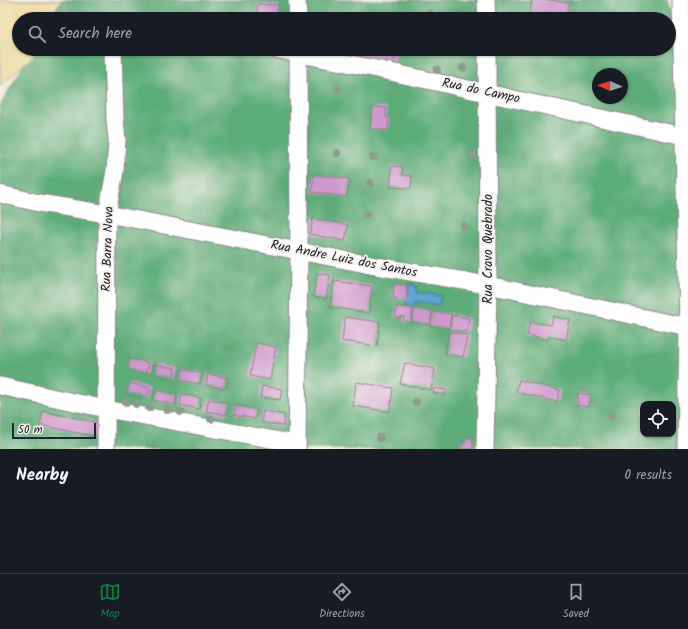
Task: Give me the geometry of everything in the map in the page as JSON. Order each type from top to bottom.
[{"type":"street","points":[[297,0],[298,12]]},
{"type":"street","points":[[486,0],[486,12]]},
{"type":"street","points":[[681,0],[686,136],[688,327],[686,449]]},
{"type":"street","name":"Rua Barra Nova","points":[[106,449],[107,214],[117,154],[113,56]]},
{"type":"street","points":[[0,386],[106,409],[297,447],[298,56]]},
{"type":"street","name":"Rua do Campo","points":[[316,56],[686,136]]},
{"type":"street","name":"Rua Cravo Quebrado","points":[[485,449],[488,286],[487,56]]},
{"type":"street","name":"Rua Andre Luiz dos Santos","points":[[0,194],[39,203],[107,214],[488,286],[688,327]]},
{"type":"green space","points":[[62,0],[667,0],[670,12],[55,12]]},
{"type":"green space","points":[[676,32],[688,75],[688,449],[0,449],[0,106],[29,56],[676,56]]},
{"type":"sand","points":[[0,0],[62,0],[53,12],[12,12],[12,56],[33,56],[0,86]]},
{"type":"water","points":[[409,284],[417,286],[416,292],[441,296],[439,305],[416,301],[415,306],[406,304]]},
{"type":"building","points":[[532,0],[551,0],[568,3],[567,12],[530,12]]},
{"type":"building","points":[[257,4],[279,5],[278,12],[257,12]]},
{"type":"building","points":[[354,56],[396,56],[394,63]]},
{"type":"building","points":[[372,107],[386,108],[386,117],[389,118],[388,130],[370,129]]},
{"type":"building","points":[[392,166],[403,167],[402,175],[412,176],[411,188],[390,187]]},
{"type":"building","points":[[314,174],[350,179],[347,197],[312,192]]},
{"type":"building","points":[[313,218],[348,225],[345,241],[310,234]]},
{"type":"building","points":[[317,273],[330,275],[326,299],[313,297]]},
{"type":"building","points":[[334,281],[372,286],[369,313],[330,307]]},
{"type":"building","points":[[394,284],[408,285],[407,299],[393,298]]},
{"type":"building","points":[[397,306],[413,308],[411,323],[404,321],[404,317],[401,316],[401,318],[395,318]]},
{"type":"building","points":[[414,308],[432,311],[430,325],[412,322]]},
{"type":"building","points":[[433,312],[451,314],[449,329],[430,326]]},
{"type":"building","points":[[452,315],[469,318],[467,332],[449,330]]},
{"type":"building","points":[[553,316],[570,320],[566,340],[549,336],[548,340],[527,335],[530,322],[551,325]]},
{"type":"building","points":[[345,317],[380,322],[377,346],[342,341]]},
{"type":"building","points":[[449,332],[467,335],[463,357],[445,354]]},
{"type":"building","points":[[256,343],[276,347],[270,380],[250,376]]},
{"type":"building","points":[[130,358],[149,363],[146,374],[127,369]]},
{"type":"building","points":[[405,363],[435,369],[431,390],[400,384]]},
{"type":"building","points":[[154,364],[175,368],[173,379],[152,374]]},
{"type":"building","points":[[182,369],[202,373],[200,384],[180,380]]},
{"type":"building","points":[[208,374],[228,378],[226,389],[206,385]]},
{"type":"building","points":[[519,380],[560,390],[557,402],[516,392]]},
{"type":"building","points":[[356,382],[393,388],[390,412],[353,406]]},
{"type":"building","points":[[129,383],[150,388],[147,399],[126,394]]},
{"type":"building","points":[[262,386],[282,389],[280,400],[260,397]]},
{"type":"building","points":[[434,388],[446,390],[445,395],[433,393]]},
{"type":"building","points":[[156,390],[177,395],[175,405],[153,400]]},
{"type":"building","points":[[578,393],[591,395],[589,407],[577,405]]},
{"type":"building","points":[[182,394],[201,398],[199,409],[180,405]]},
{"type":"building","points":[[209,399],[229,403],[226,415],[206,411]]},
{"type":"building","points":[[236,405],[257,410],[255,419],[234,415]]},
{"type":"building","points":[[43,411],[104,424],[101,438],[40,425]]},
{"type":"building","points":[[263,411],[285,415],[283,426],[261,422]]},
{"type":"building","points":[[467,436],[473,436],[473,449],[462,449],[462,441],[467,441]]}]
